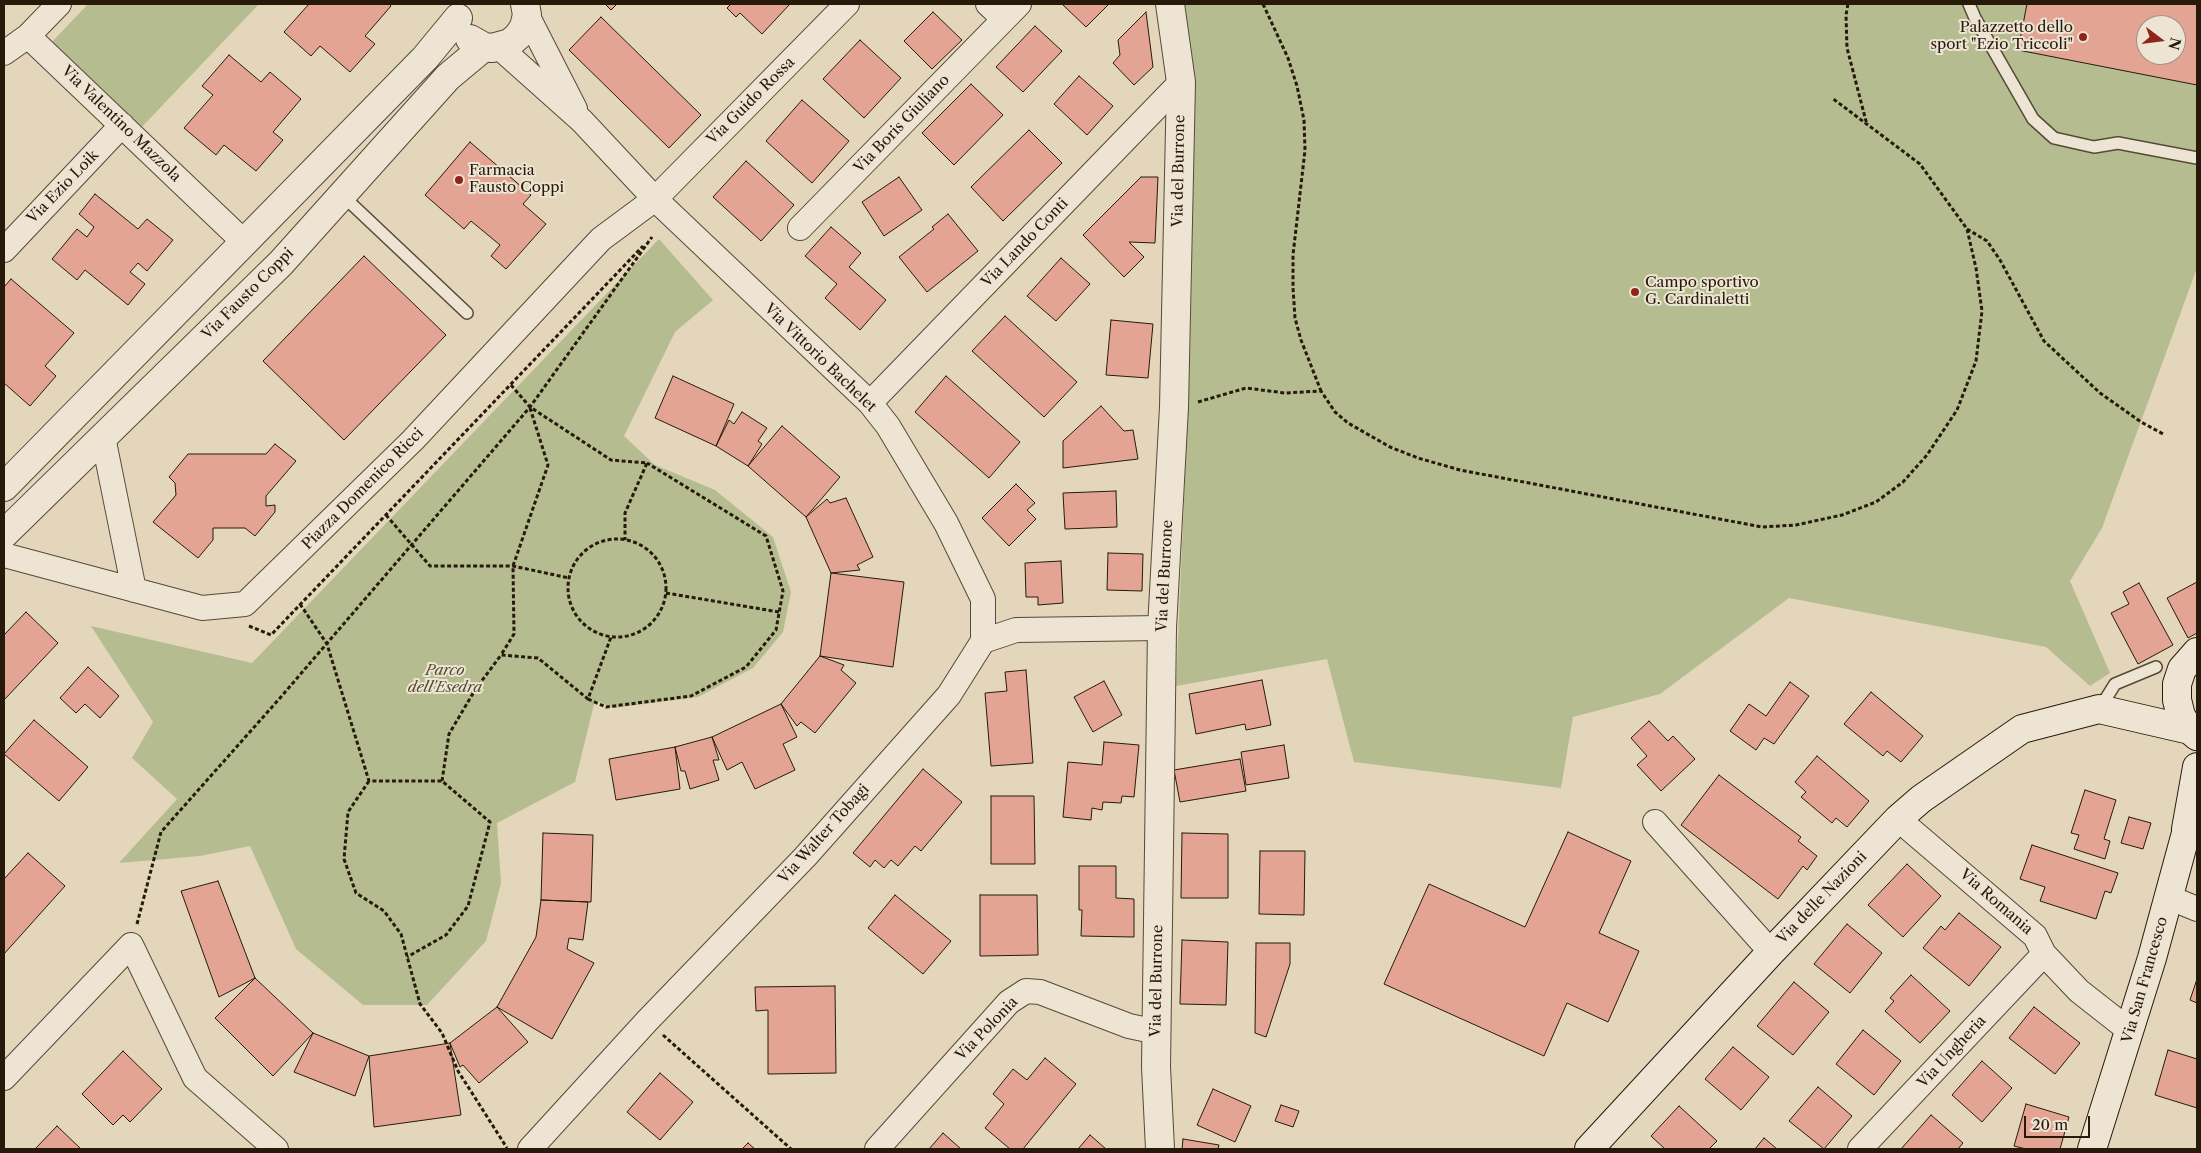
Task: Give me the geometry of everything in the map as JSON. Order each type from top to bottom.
[{"type":"street","points":[[4,53],[28,36],[59,4]]},
{"type":"street","name":"Via Guido Rossa","points":[[655,199],[848,4]]},
{"type":"street","name":"Via del Burrone","points":[[1160,1149],[1156,1068],[1162,628],[1174,407],[1181,82],[1170,4]]},
{"type":"street","points":[[458,7],[466,37],[492,47]]},
{"type":"street","points":[[4,487],[425,58],[458,7]]},
{"type":"street","name":"Via Vittorio Bachelet","points":[[527,7],[582,121]]},
{"type":"street","name":"Via Fausto Coppi","points":[[4,534],[281,263],[448,77],[492,47],[510,43],[518,36],[524,26],[527,7]]},
{"type":"street","name":"Via Boris Giuliano","points":[[800,228],[1004,9]]},
{"type":"street","name":"Via Valentino Mazzola","points":[[28,36],[245,243]]},
{"type":"street","name":"Via Vittorio Bachelet","points":[[492,47],[582,121],[655,199],[870,404],[888,426],[946,523],[983,599],[983,641]]},
{"type":"street","name":"Via Lando Conti","points":[[870,404],[1181,82]]},
{"type":"street","name":"Via Ezio Loik","points":[[4,250],[122,125]]},
{"type":"street","name":"Piazza Domenico Ricci","points":[[4,555],[202,608],[245,604],[413,440],[601,240],[655,199]]},
{"type":"street","points":[[103,437],[134,590]]},
{"type":"street","points":[[983,641],[1016,630],[1162,628]]},
{"type":"street","name":"Via Walter Tobagi","points":[[530,1149],[647,1021],[805,856],[949,695],[983,641]]},
{"type":"street","points":[[2194,733],[2181,716],[2177,700],[2177,684],[2182,669],[2197,652]]},
{"type":"street","points":[[2099,709],[2194,733]]},
{"type":"street","name":"Via delle Nazioni","points":[[1589,1149],[1771,952],[1898,819],[1922,798],[2022,729],[2099,709]]},
{"type":"street","name":"Via San Francesco","points":[[2092,1149],[2130,1031],[2191,822],[2197,767]]},
{"type":"street","name":"Via Romania","points":[[1898,819],[2035,936],[2044,954],[2079,992],[2130,1031]]},
{"type":"street","points":[[1655,822],[1771,952]]},
{"type":"street","points":[[2168,897],[2197,909]]},
{"type":"street","points":[[4,1078],[131,945],[195,1078],[276,1149]]},
{"type":"street","name":"Via Ungheria","points":[[1860,1149],[2044,954]]},
{"type":"street","name":"Via Polonia","points":[[877,1149],[1009,1002],[1026,991],[1040,992],[1129,1026],[1157,1032]]},
{"type":"lane","points":[[1969,4],[1975,18],[2033,119],[2054,138],[2094,147],[2118,143],[2197,158]]},
{"type":"lane","points":[[342,195],[467,313]]},
{"type":"lane","points":[[2099,709],[2115,684],[2156,667]]},
{"type":"path","points":[[1263,4],[1288,58],[1297,86],[1304,120],[1305,150],[1293,255],[1296,318],[1301,340],[1321,391],[1336,412],[1369,437],[1418,458],[1460,470],[1762,527],[1796,525],[1842,515],[1876,502],[1903,482],[1927,455],[1957,410],[1976,361],[1982,311],[1976,268],[1967,229],[1920,164],[1832,98]]},
{"type":"path","points":[[1848,4],[1846,15],[1847,48],[1867,126]]},
{"type":"path","points":[[245,624],[271,634],[673,216]]},
{"type":"path","points":[[1967,229],[1987,241],[2000,260],[2044,341],[2100,393],[2141,422],[2166,435]]},
{"type":"path","points":[[131,945],[161,832],[327,644],[530,407],[652,237]]},
{"type":"path","points":[[501,655],[538,658],[588,698],[606,707],[691,696],[746,666],[776,630],[783,591],[766,536],[647,463],[612,460],[530,407],[510,385]]},
{"type":"path","points":[[1174,407],[1246,388],[1286,393],[1321,391]]},
{"type":"path","points":[[442,781],[449,734],[475,690],[514,634],[513,566],[548,464],[530,407]]},
{"type":"path","points":[[625,540],[625,513],[647,463]]},
{"type":"path","points":[[386,515],[430,566],[513,566],[569,578]]},
{"type":"path","points":[[610,539],[625,540],[639,544],[651,552],[662,571],[666,592],[657,614],[641,630],[627,636],[611,637],[596,632],[582,623],[573,610],[568,594],[569,578],[579,558],[596,544],[610,539]]},
{"type":"path","points":[[666,592],[779,612]]},
{"type":"path","points":[[300,604],[327,644],[368,781],[348,812],[344,859],[356,893],[384,912],[401,934],[420,1004],[442,1033],[458,1072],[508,1149]]},
{"type":"path","points":[[588,698],[611,637]]},
{"type":"path","points":[[368,781],[442,781],[490,822],[468,906],[446,935],[407,957]]},
{"type":"path","points":[[647,1021],[791,1149]]},
{"type":"green space","points":[[88,4],[259,4],[139,130],[50,44]]},
{"type":"green space","points":[[1182,4],[2197,4],[2197,268],[2102,528],[2070,581],[2110,673],[2090,686],[2046,647],[1789,598],[1660,694],[1573,717],[1561,788],[1354,762],[1327,659],[1176,686],[1190,359],[1195,104]]},
{"type":"green space","name":"Parco dell'Esedra","points":[[659,239],[713,300],[675,332],[624,436],[655,465],[715,490],[773,537],[791,592],[783,632],[753,668],[698,697],[613,708],[595,700],[575,782],[497,823],[501,883],[486,941],[427,1005],[363,1005],[296,949],[250,846],[200,856],[119,863],[177,799],[132,758],[153,722],[91,626],[252,663]]},
{"type":"building","points":[[309,4],[389,4],[391,6],[365,36],[375,44],[350,72],[320,46],[311,56],[284,32]]},
{"type":"building","points":[[605,4],[617,4],[611,10]]},
{"type":"building","points":[[731,4],[790,4],[762,34],[740,13],[736,17],[727,8]]},
{"type":"building","points":[[1062,4],[1109,4],[1086,27]]},
{"type":"building","name":"Palazzetto dello sport \"Ezio Triccoli\"","points":[[2027,4],[2197,4],[2197,85],[2018,50]]},
{"type":"building","points":[[933,12],[962,40],[932,69],[904,41]]},
{"type":"building","points":[[1146,12],[1153,67],[1134,85],[1113,63],[1120,55],[1118,40]]},
{"type":"building","points":[[601,17],[701,115],[669,148],[569,50]]},
{"type":"building","points":[[1035,26],[1062,51],[1023,92],[996,67]]},
{"type":"building","points":[[860,40],[901,78],[864,118],[823,79]]},
{"type":"building","points":[[229,55],[261,82],[270,72],[301,99],[273,132],[283,140],[256,171],[224,145],[216,155],[184,128],[213,95],[202,86]]},
{"type":"building","points":[[1079,76],[1113,106],[1087,135],[1054,104]]},
{"type":"building","points":[[971,84],[1003,115],[954,165],[922,133]]},
{"type":"building","points":[[802,100],[849,141],[812,183],[766,141]]},
{"type":"building","points":[[1029,130],[1062,163],[1003,221],[971,187]]},
{"type":"building","points":[[470,142],[531,195],[523,204],[546,224],[506,269],[491,256],[500,245],[471,221],[464,229],[425,195]]},
{"type":"building","points":[[746,161],[794,205],[761,241],[713,197]]},
{"type":"building","points":[[899,177],[922,210],[884,236],[862,202]]},
{"type":"building","points":[[1141,177],[1158,177],[1155,243],[1129,242],[1144,257],[1124,277],[1083,235]]},
{"type":"building","points":[[95,194],[138,229],[147,219],[173,240],[147,271],[138,263],[130,272],[145,284],[128,305],[85,270],[77,280],[52,259],[77,229],[87,237],[94,227],[79,214]]},
{"type":"building","points":[[948,214],[978,251],[927,292],[899,257],[934,229],[932,227]]},
{"type":"building","points":[[831,227],[861,253],[849,267],[886,300],[860,330],[825,298],[837,284],[805,256]]},
{"type":"building","points":[[364,256],[446,335],[344,440],[263,361]]},
{"type":"building","points":[[1061,258],[1090,284],[1056,321],[1027,296]]},
{"type":"building","points":[[11,279],[74,333],[45,366],[56,376],[30,406],[4,383],[4,287]]},
{"type":"building","points":[[1005,316],[1077,382],[1044,417],[972,351]]},
{"type":"building","points":[[1111,320],[1153,324],[1148,378],[1106,375]]},
{"type":"building","points":[[673,376],[734,404],[716,446],[655,418]]},
{"type":"building","points":[[946,376],[1020,442],[989,478],[915,412]]},
{"type":"building","points":[[1101,406],[1124,431],[1133,430],[1138,459],[1063,468],[1063,441]]},
{"type":"building","points":[[742,412],[767,428],[758,441],[762,444],[748,466],[716,446],[729,420],[734,424]]},
{"type":"building","points":[[782,426],[840,477],[806,517],[748,466]]},
{"type":"building","points":[[275,444],[296,461],[266,496],[266,506],[275,505],[275,512],[255,536],[245,528],[213,528],[213,540],[198,558],[153,522],[176,495],[175,483],[169,477],[188,454],[266,454]]},
{"type":"building","points":[[1016,484],[1035,503],[1027,510],[1036,519],[1009,546],[982,518]]},
{"type":"building","points":[[1116,491],[1117,527],[1065,529],[1063,493]]},
{"type":"building","points":[[846,498],[873,557],[857,565],[860,570],[831,573],[806,517],[827,499],[830,503]]},
{"type":"building","points":[[1108,553],[1143,554],[1142,591],[1107,590]]},
{"type":"building","points":[[1061,561],[1063,603],[1038,605],[1038,597],[1026,597],[1025,563]]},
{"type":"building","points":[[831,573],[904,582],[893,667],[820,656]]},
{"type":"building","points":[[2197,582],[2197,633],[2188,638],[2167,598]]},
{"type":"building","points":[[2139,583],[2173,645],[2138,664],[2111,613],[2129,604],[2123,592]]},
{"type":"building","points":[[26,612],[58,643],[4,700],[4,635]]},
{"type":"building","points":[[820,656],[844,665],[841,670],[856,683],[815,733],[801,722],[797,726],[781,704]]},
{"type":"building","points":[[88,667],[119,696],[100,718],[85,704],[76,713],[60,698]]},
{"type":"building","points":[[1026,670],[1033,763],[991,766],[985,693],[1007,691],[1005,672]]},
{"type":"building","points":[[1262,680],[1271,725],[1246,730],[1245,724],[1196,734],[1189,694]]},
{"type":"building","points":[[1104,681],[1122,715],[1093,732],[1074,697]]},
{"type":"building","points":[[1790,682],[1809,696],[1774,744],[1764,738],[1756,750],[1730,731],[1749,704],[1766,716]]},
{"type":"building","points":[[1871,692],[1923,736],[1901,762],[1887,751],[1883,756],[1844,724]]},
{"type":"building","points":[[781,704],[797,737],[783,744],[795,770],[755,789],[742,762],[727,770],[712,737]]},
{"type":"building","points":[[34,720],[88,767],[59,801],[4,754]]},
{"type":"building","points":[[1649,721],[1668,741],[1673,736],[1695,759],[1661,791],[1637,765],[1647,756],[1631,738]]},
{"type":"building","points":[[712,737],[719,760],[713,760],[719,780],[690,789],[685,771],[681,771],[675,747]]},
{"type":"building","points":[[1104,742],[1139,745],[1134,797],[1122,796],[1121,803],[1103,802],[1102,810],[1092,808],[1091,820],[1063,817],[1068,762],[1102,765]]},
{"type":"building","points":[[1284,745],[1289,778],[1246,785],[1241,752]]},
{"type":"building","points":[[675,747],[680,789],[616,800],[609,759]]},
{"type":"building","points":[[1817,756],[1869,801],[1847,827],[1836,818],[1832,823],[1801,797],[1806,792],[1795,782]]},
{"type":"building","points":[[1240,759],[1246,791],[1180,802],[1174,770]]},
{"type":"building","points":[[923,769],[962,802],[921,851],[915,846],[898,866],[891,860],[884,868],[875,860],[870,867],[853,853]]},
{"type":"building","points":[[1719,775],[1801,837],[1798,841],[1817,856],[1807,870],[1803,866],[1778,899],[1681,825]]},
{"type":"building","points":[[2085,790],[2116,800],[2104,839],[2110,841],[2105,859],[2074,849],[2079,835],[2071,833]]},
{"type":"building","points":[[991,796],[1034,796],[1035,864],[991,864]]},
{"type":"building","points":[[2129,817],[2151,823],[2143,849],[2121,843]]},
{"type":"building","points":[[1568,832],[1631,861],[1599,933],[1639,951],[1608,1022],[1567,1003],[1544,1056],[1384,984],[1429,884],[1525,927]]},
{"type":"building","points":[[543,833],[593,835],[591,902],[541,900]]},
{"type":"building","points":[[1182,833],[1228,834],[1228,898],[1181,898]]},
{"type":"building","points":[[2032,845],[2118,873],[2111,893],[2105,891],[2096,919],[2040,901],[2045,887],[2020,879]]},
{"type":"building","points":[[1260,851],[1305,851],[1304,915],[1259,914]]},
{"type":"building","points":[[28,853],[65,886],[4,954],[4,879]]},
{"type":"building","points":[[1907,864],[1941,896],[1903,937],[1868,905]]},
{"type":"building","points":[[1079,866],[1116,866],[1116,898],[1134,899],[1134,937],[1081,936],[1082,910],[1079,910]]},
{"type":"building","points":[[218,881],[255,978],[219,997],[181,891]]},
{"type":"building","points":[[895,895],[951,941],[923,974],[868,928]]},
{"type":"building","points":[[980,895],[1037,895],[1038,955],[980,956]]},
{"type":"building","points":[[541,900],[588,902],[583,940],[569,938],[567,949],[594,963],[552,1039],[497,1007],[536,937]]},
{"type":"building","points":[[1959,913],[2001,947],[1969,986],[1923,948],[1941,926],[1945,930]]},
{"type":"building","points":[[1847,924],[1882,953],[1850,993],[1814,964]]},
{"type":"building","points":[[1182,940],[1228,942],[1226,1005],[1180,1004]]},
{"type":"building","points":[[1256,943],[1290,943],[1290,964],[1266,1037],[1255,1033]]},
{"type":"building","points":[[1911,975],[1950,1011],[1920,1043],[1885,1011],[1894,1001],[1890,998]]},
{"type":"building","points":[[255,978],[313,1033],[273,1076],[215,1018]]},
{"type":"building","points":[[2197,979],[2197,1003],[2190,1000]]},
{"type":"building","points":[[1794,982],[1829,1012],[1793,1055],[1757,1026]]},
{"type":"building","points":[[835,986],[836,1073],[768,1074],[768,1010],[756,1011],[755,987]]},
{"type":"building","points":[[497,1007],[528,1042],[479,1083],[463,1065],[460,1067],[450,1043]]},
{"type":"building","points":[[2034,1007],[2080,1043],[2055,1074],[2009,1038]]},
{"type":"building","points":[[1863,1030],[1901,1061],[1874,1095],[1836,1064]]},
{"type":"building","points":[[313,1033],[369,1056],[355,1096],[294,1072]]},
{"type":"building","points":[[450,1043],[461,1115],[374,1127],[369,1056]]},
{"type":"building","points":[[1733,1047],[1769,1077],[1741,1110],[1705,1079]]},
{"type":"building","points":[[2168,1050],[2197,1059],[2197,1108],[2155,1095]]},
{"type":"building","points":[[123,1051],[162,1089],[130,1122],[123,1115],[113,1125],[82,1094]]},
{"type":"building","points":[[1045,1058],[1076,1084],[1023,1149],[1010,1149],[985,1128],[1004,1104],[993,1094],[1013,1069],[1027,1080]]},
{"type":"building","points":[[1982,1061],[2012,1088],[1982,1122],[1952,1095]]},
{"type":"building","points":[[660,1073],[693,1102],[660,1140],[627,1112]]},
{"type":"building","points":[[1818,1087],[1852,1116],[1824,1149],[1789,1121]]},
{"type":"building","points":[[1213,1089],[1251,1106],[1235,1142],[1197,1125]]},
{"type":"building","points":[[2026,1104],[2069,1117],[2060,1149],[2026,1149],[2014,1146]]},
{"type":"building","points":[[1281,1105],[1299,1111],[1293,1127],[1275,1121]]},
{"type":"building","points":[[1679,1106],[1717,1141],[1709,1149],[1665,1149],[1651,1136]]},
{"type":"building","points":[[1931,1115],[1963,1143],[1958,1149],[1901,1149]]},
{"type":"building","points":[[57,1126],[81,1149],[35,1149]]},
{"type":"building","points":[[943,1133],[961,1149],[929,1149]]},
{"type":"building","points":[[1090,1135],[1106,1149],[1078,1149]]},
{"type":"building","points":[[1764,1138],[1777,1149],[1755,1149]]},
{"type":"building","points":[[1183,1139],[1219,1145],[1218,1149],[1182,1149]]},
{"type":"building","points":[[748,1143],[755,1149],[742,1149]]},
{"type":"place","name":"Palazzetto dello sport \"Ezio Triccoli\"","points":[[2083,37]]},
{"type":"place","name":"Farmacia Fausto Coppi","points":[[459,180]]},
{"type":"place","name":"Campo sportivo G. Cardinaletti","points":[[1635,292]]}]
